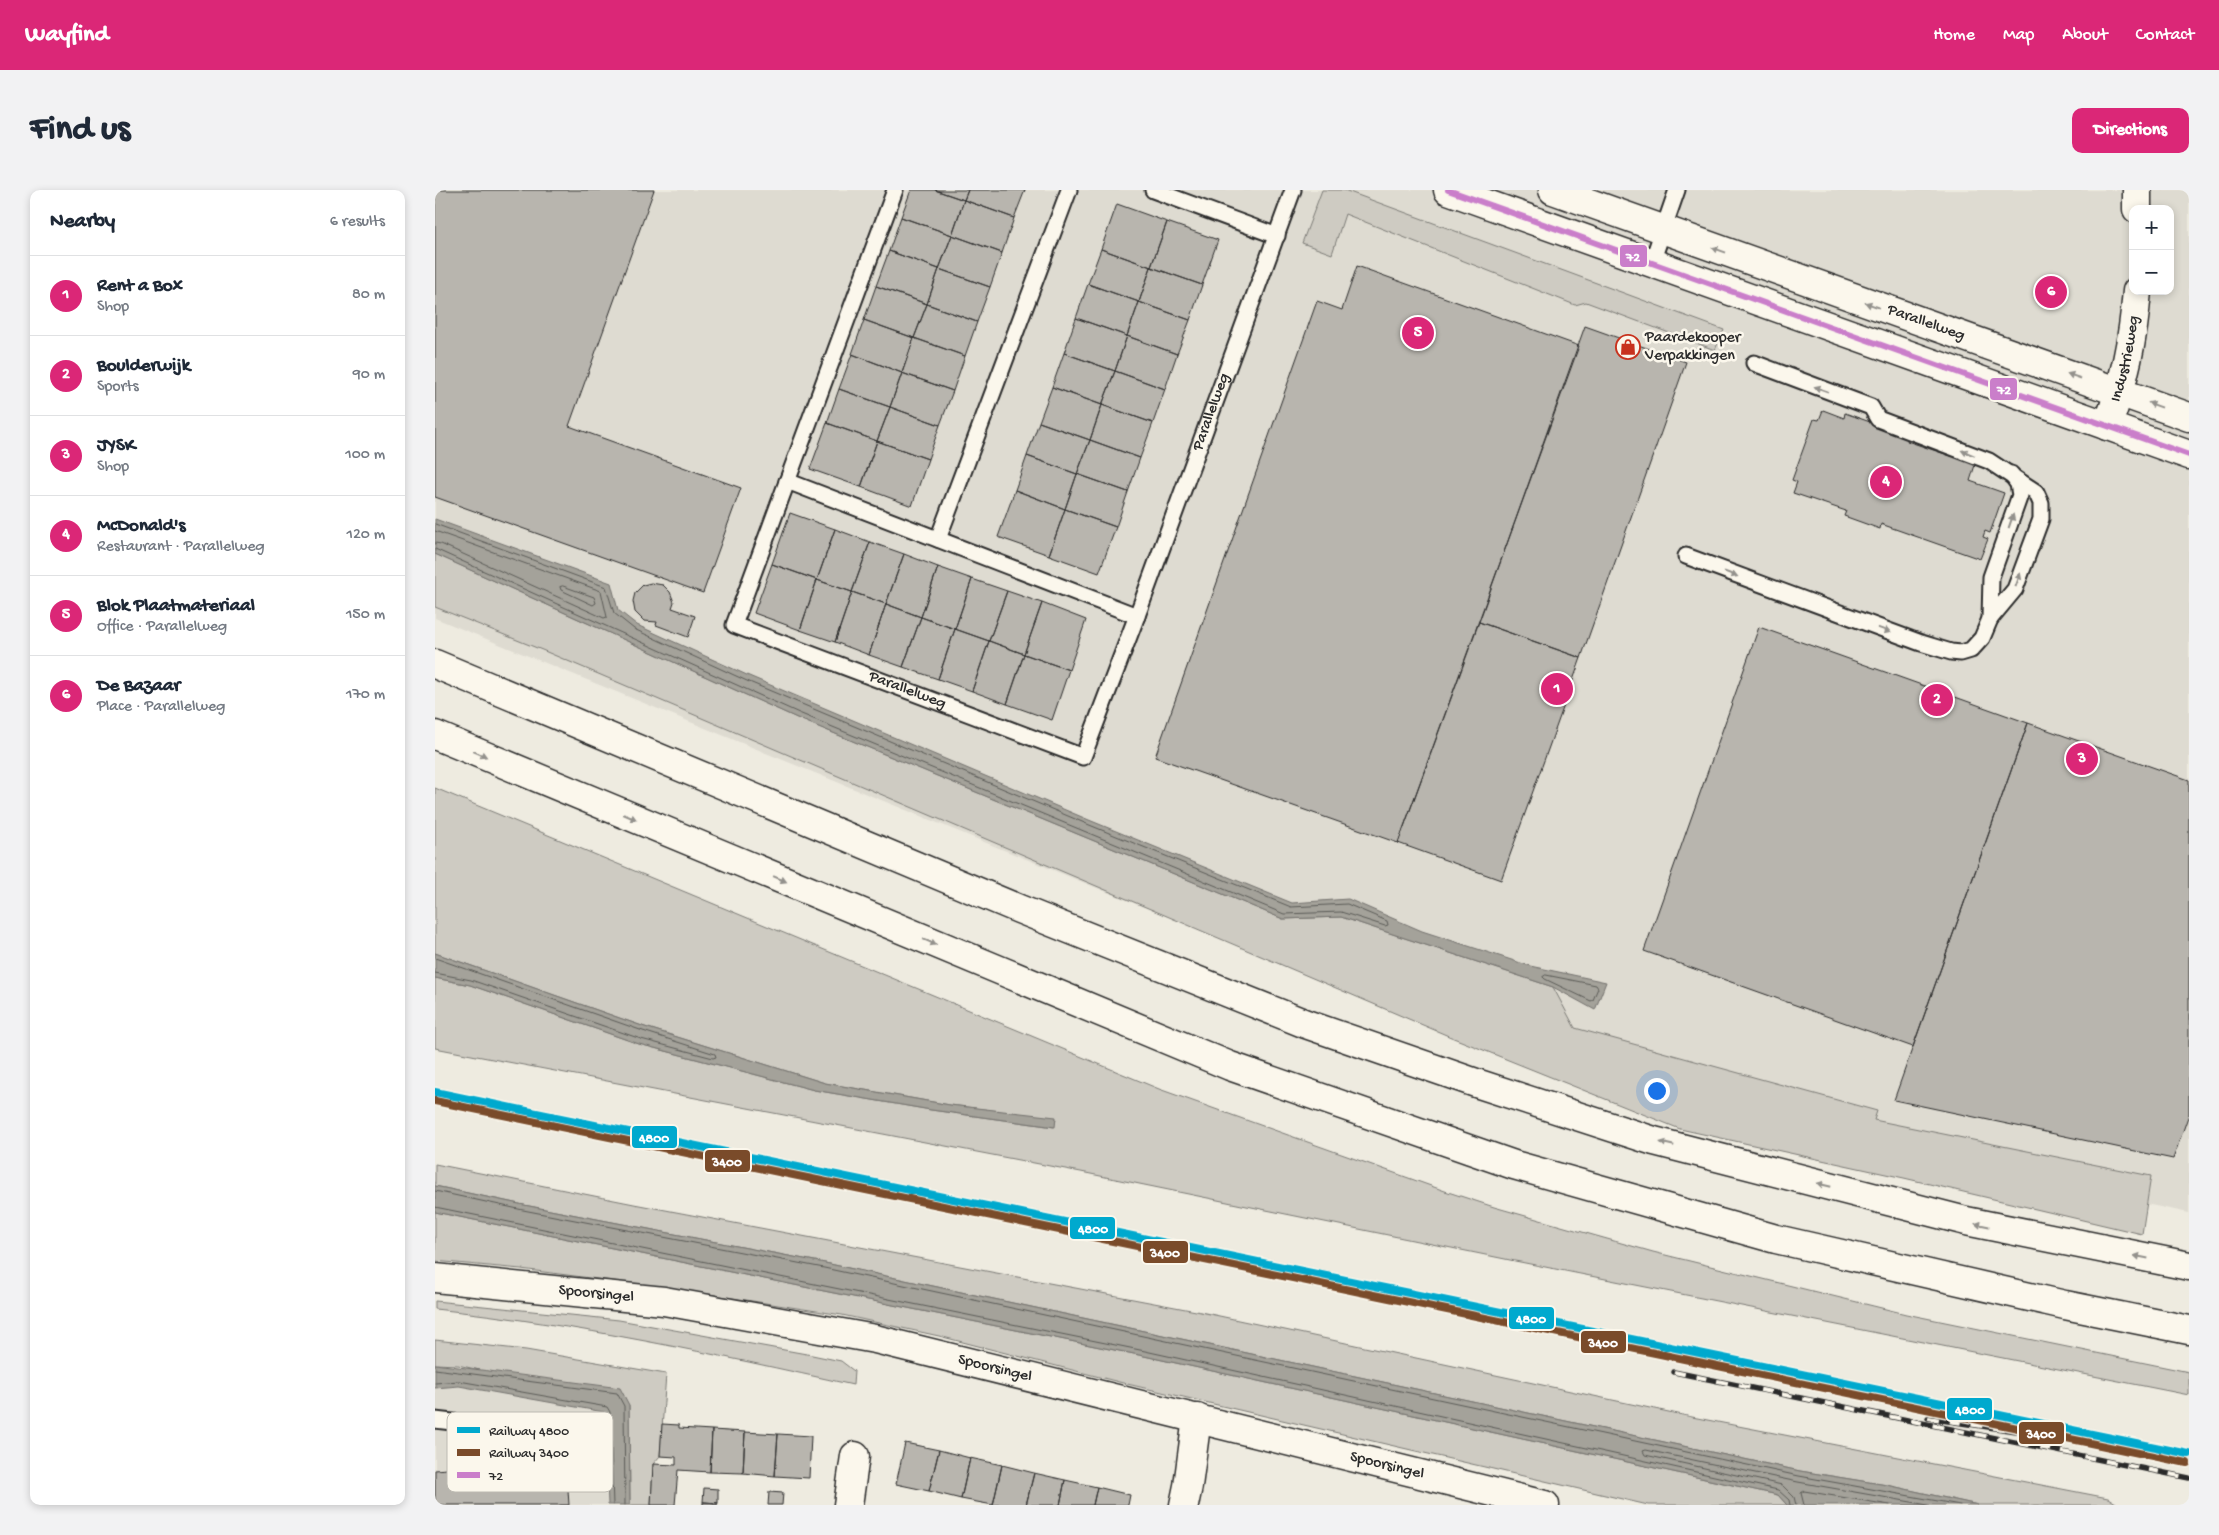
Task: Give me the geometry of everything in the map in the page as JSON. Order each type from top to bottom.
[{"type":"main road","points":[[1448,190],[2189,455]]},
{"type":"main road","name":"Parallelweg","points":[[1553,190],[2189,417]]},
{"type":"main road","points":[[2137,190],[2137,205]]},
{"type":"main road","name":"Industrieweg","points":[[2107,426],[2120,392],[2128,358],[2136,295]]},
{"type":"main road","points":[[435,664],[1028,913],[1306,1024],[1476,1083],[1655,1141],[1966,1221],[2189,1266]]},
{"type":"main road","points":[[435,735],[1230,1066],[1514,1165],[1776,1239],[2056,1303],[2189,1330]]},
{"type":"main road","name":"Spoorsingel","points":[[435,1278],[665,1301],[875,1338],[1545,1505]]},
{"type":"main road","points":[[1184,1505],[1197,1418]]},
{"type":"main road","points":[[848,1505],[855,1456]]},
{"type":"lane","name":"Parallelweg","points":[[895,190],[734,625],[1083,757],[1137,616],[1293,190]]},
{"type":"lane","points":[[938,539],[1069,190]]},
{"type":"lane","points":[[1153,190],[1277,236]]},
{"type":"lane","points":[[1652,262],[1677,190]]},
{"type":"lane","points":[[1686,556],[1847,616],[1951,652],[1961,653],[1971,650],[1982,638],[1990,619],[2015,589],[2041,519],[2041,503],[2036,492],[1989,461],[1879,419],[1871,407],[1754,363]]},
{"type":"lane","points":[[1990,619],[1991,577],[2020,494],[2019,484],[2011,474]]},
{"type":"lane","points":[[787,481],[1137,616]]},
{"type":"shaded area","points":[[435,190],[2189,190],[2189,1213],[2012,1176],[1178,921],[435,618]]},
{"type":"shaded area","points":[[1322,190],[1344,190],[1724,330],[1715,350],[1586,302],[1575,305],[1345,214],[1332,254],[1302,243]]},
{"type":"shaded area","points":[[435,554],[797,718],[1283,919],[1341,917],[1553,987],[1575,1028],[1877,1111],[1874,1120],[2151,1176],[2142,1234],[1904,1178],[1680,1129],[1451,1037],[542,650],[435,607]]},
{"type":"shaded area","points":[[435,788],[1159,1089],[1445,1191],[1494,1207],[1653,1252],[1906,1314],[2189,1372],[2189,1395],[1510,1260],[1081,1172],[435,1048],[435,978],[470,985],[639,1044],[814,1090],[931,1110],[1054,1127],[1056,1118],[950,1105],[825,1083],[645,1027],[435,953]]},
{"type":"shaded area","points":[[435,1164],[634,1204],[1196,1311],[1692,1417],[2108,1498],[2119,1505],[1978,1505],[1887,1485],[1800,1471],[825,1263],[435,1186]]},
{"type":"shaded area","points":[[435,1212],[1144,1356],[1778,1495],[1787,1505],[1648,1505],[1123,1383],[939,1336],[842,1315],[682,1290],[521,1269],[435,1261]]},
{"type":"shaded area","points":[[435,1301],[619,1320],[812,1355],[841,1361],[854,1371],[853,1385],[697,1351],[593,1331],[435,1309]]},
{"type":"shaded area","points":[[435,1340],[526,1350],[666,1374],[660,1456],[653,1464],[651,1505],[630,1505],[629,1405],[458,1365],[435,1364]]},
{"type":"shaded area","points":[[459,1386],[605,1412],[447,1412],[447,1492],[608,1492],[608,1505],[435,1505],[435,1388]]},
{"type":"water","points":[[435,519],[611,583],[618,610],[637,625],[749,676],[1089,820],[1292,903],[1348,899],[1422,931],[1530,966],[1606,982],[1595,1010],[1553,987],[1341,917],[1283,919],[797,718],[435,554]]},
{"type":"water","points":[[435,953],[645,1027],[825,1083],[950,1105],[1056,1117],[1055,1127],[931,1110],[814,1090],[639,1044],[470,985],[435,978]]},
{"type":"water","points":[[435,1186],[825,1263],[1800,1471],[1887,1485],[1978,1505],[1787,1505],[1778,1495],[1144,1356],[435,1212]]},
{"type":"water","points":[[435,1364],[620,1388],[629,1405],[630,1505],[608,1505],[607,1492],[613,1492],[613,1412],[459,1386],[435,1388]]},
{"type":"building","points":[[435,190],[654,190],[569,426],[741,488],[703,593],[435,497]]},
{"type":"building","points":[[911,190],[935,190],[964,200],[952,235],[901,217]]},
{"type":"building","points":[[935,190],[968,190],[964,200]]},
{"type":"building","points":[[968,190],[1025,190],[1014,218],[964,200]]},
{"type":"building","points":[[964,200],[1014,218],[1002,253],[952,235]]},
{"type":"building","points":[[1117,204],[1167,222],[1151,267],[1101,249]]},
{"type":"building","points":[[901,217],[952,235],[939,269],[889,251]]},
{"type":"building","points":[[1167,222],[1218,240],[1202,285],[1151,267]]},
{"type":"building","points":[[952,235],[1002,253],[990,287],[939,269]]},
{"type":"building","points":[[1101,249],[1151,267],[1139,302],[1088,284]]},
{"type":"building","points":[[889,251],[939,269],[927,304],[876,286]]},
{"type":"building","points":[[1357,266],[1579,346],[1398,843],[1155,757],[1317,301],[1342,310]]},
{"type":"building","points":[[1151,267],[1202,285],[1190,320],[1139,302]]},
{"type":"building","points":[[939,269],[990,287],[977,322],[927,304]]},
{"type":"building","points":[[1088,284],[1139,302],[1127,336],[1076,318]]},
{"type":"building","points":[[876,286],[927,304],[914,338],[864,320]]},
{"type":"building","points":[[1139,302],[1190,320],[1177,354],[1127,336]]},
{"type":"building","points":[[927,304],[977,322],[965,356],[914,338]]},
{"type":"building","points":[[1076,318],[1127,336],[1115,371],[1064,353]]},
{"type":"building","points":[[864,320],[914,338],[902,373],[852,354]]},
{"type":"building","points":[[1585,326],[1686,362],[1581,658],[1479,622]]},
{"type":"building","points":[[1127,336],[1177,354],[1165,389],[1115,371]]},
{"type":"building","points":[[914,338],[965,356],[953,391],[902,373]]},
{"type":"building","points":[[1064,353],[1115,371],[1102,405],[1052,387]]},
{"type":"building","points":[[852,354],[902,373],[890,407],[839,389]]},
{"type":"building","points":[[1115,371],[1165,389],[1153,423],[1102,405]]},
{"type":"building","points":[[902,373],[953,391],[940,425],[890,407]]},
{"type":"building","points":[[1052,387],[1102,405],[1090,440],[1039,422]]},
{"type":"building","points":[[839,389],[890,407],[877,441],[827,423]]},
{"type":"building","points":[[1102,405],[1153,423],[1140,458],[1090,440]]},
{"type":"building","points":[[890,407],[940,425],[928,459],[877,441]]},
{"type":"building","points":[[1823,410],[1844,418],[1845,413],[1909,436],[1907,441],[1952,455],[1975,465],[1970,481],[2004,493],[1990,533],[1985,531],[1983,537],[1988,539],[1980,559],[1881,524],[1880,529],[1844,516],[1846,511],[1793,493],[1797,482],[1792,480],[1814,419],[1819,420]]},
{"type":"building","points":[[1039,422],[1090,440],[1077,474],[1027,456]]},
{"type":"building","points":[[827,423],[877,441],[861,487],[810,469]]},
{"type":"building","points":[[1090,440],[1140,458],[1128,492],[1077,474]]},
{"type":"building","points":[[877,441],[928,459],[912,506],[861,487]]},
{"type":"building","points":[[1027,456],[1077,474],[1065,509],[1015,490]]},
{"type":"building","points":[[1077,474],[1128,492],[1116,527],[1065,509]]},
{"type":"building","points":[[1015,490],[1065,509],[1049,555],[998,537]]},
{"type":"building","points":[[1065,509],[1116,527],[1099,573],[1049,555]]},
{"type":"building","points":[[790,513],[835,529],[817,580],[772,564]]},
{"type":"building","points":[[835,529],[870,542],[852,592],[817,580]]},
{"type":"building","points":[[870,542],[904,554],[886,604],[852,592]]},
{"type":"building","points":[[904,554],[938,567],[921,617],[886,604]]},
{"type":"building","points":[[772,564],[817,580],[800,630],[754,613]]},
{"type":"building","points":[[938,567],[972,579],[955,629],[921,617]]},
{"type":"building","points":[[972,579],[1007,591],[989,641],[955,629]]},
{"type":"building","points":[[817,580],[852,592],[835,642],[800,630]]},
{"type":"building","points":[[651,583],[663,585],[670,592],[674,602],[672,608],[695,616],[688,637],[656,625],[657,622],[644,621],[635,612],[633,601],[635,593],[643,585]]},
{"type":"building","points":[[1007,591],[1042,603],[1024,654],[989,641]]},
{"type":"building","points":[[852,592],[886,604],[869,655],[835,642]]},
{"type":"building","points":[[1042,603],[1086,620],[1069,670],[1024,654]]},
{"type":"building","points":[[886,604],[921,617],[903,667],[869,655]]},
{"type":"building","points":[[921,617],[955,629],[938,679],[903,667]]},
{"type":"building","points":[[1479,622],[1581,658],[1501,880],[1398,843]]},
{"type":"building","points":[[1759,627],[2028,723],[1913,1047],[1644,951]]},
{"type":"building","points":[[955,629],[989,641],[972,691],[938,679]]},
{"type":"building","points":[[989,641],[1024,654],[1007,704],[972,691]]},
{"type":"building","points":[[1024,654],[1069,670],[1052,720],[1007,704]]},
{"type":"building","points":[[2028,723],[2189,780],[2189,1114],[2173,1159],[1894,1100]]},
{"type":"building","points":[[662,1424],[679,1425],[679,1428],[712,1430],[710,1472],[678,1470],[675,1505],[651,1505],[653,1464],[676,1465],[676,1457],[660,1456]]},
{"type":"building","points":[[712,1430],[745,1432],[743,1473],[710,1472]]},
{"type":"building","points":[[745,1432],[778,1434],[775,1476],[743,1473]]},
{"type":"building","points":[[778,1434],[811,1436],[809,1478],[775,1476]]},
{"type":"building","points":[[905,1443],[939,1450],[929,1491],[896,1484]]},
{"type":"building","points":[[939,1450],[970,1458],[961,1499],[929,1491]]},
{"type":"building","points":[[970,1458],[1002,1465],[993,1505],[961,1499]]},
{"type":"building","points":[[1002,1465],[1034,1473],[1026,1505],[993,1505]]},
{"type":"building","points":[[447,1469],[447,1492],[568,1492],[569,1505],[435,1505],[435,1470]]},
{"type":"building","points":[[1034,1473],[1065,1480],[1060,1505],[1026,1505]]},
{"type":"building","points":[[1065,1480],[1097,1487],[1093,1505],[1060,1505]]},
{"type":"building","points":[[1097,1487],[1130,1495],[1128,1505],[1093,1505]]},
{"type":"building","points":[[704,1488],[718,1489],[718,1503],[703,1502]]},
{"type":"building","points":[[769,1492],[783,1493],[782,1505],[768,1505]]},
{"type":"building","points":[[703,1502],[718,1503],[717,1505],[703,1505]]},
{"type":"railway","points":[[1674,1372],[2189,1478]]},
{"type":"railway","points":[[1928,1418],[2189,1457]]},
{"type":"rail line","name":"4800","points":[[435,1092],[2189,1454]]},
{"type":"rail line","name":"3400","points":[[435,1101],[2187,1463]]},
{"type":"transit line","name":"72","points":[[1448,190],[2189,455]]},
{"type":"place","name":"De Bazaar","points":[[2051,292]]},
{"type":"place","name":"Blok Plaatmateriaal","points":[[1418,333]]},
{"type":"place","name":"Paardekooper Verpakkingen","points":[[1628,347]]},
{"type":"place","name":"McDonald's","points":[[1886,482]]},
{"type":"place","name":"Rent a Box","points":[[1557,689]]},
{"type":"place","name":"Boulderwijk","points":[[1937,700]]},
{"type":"place","name":"JYSK","points":[[2082,759]]}]
